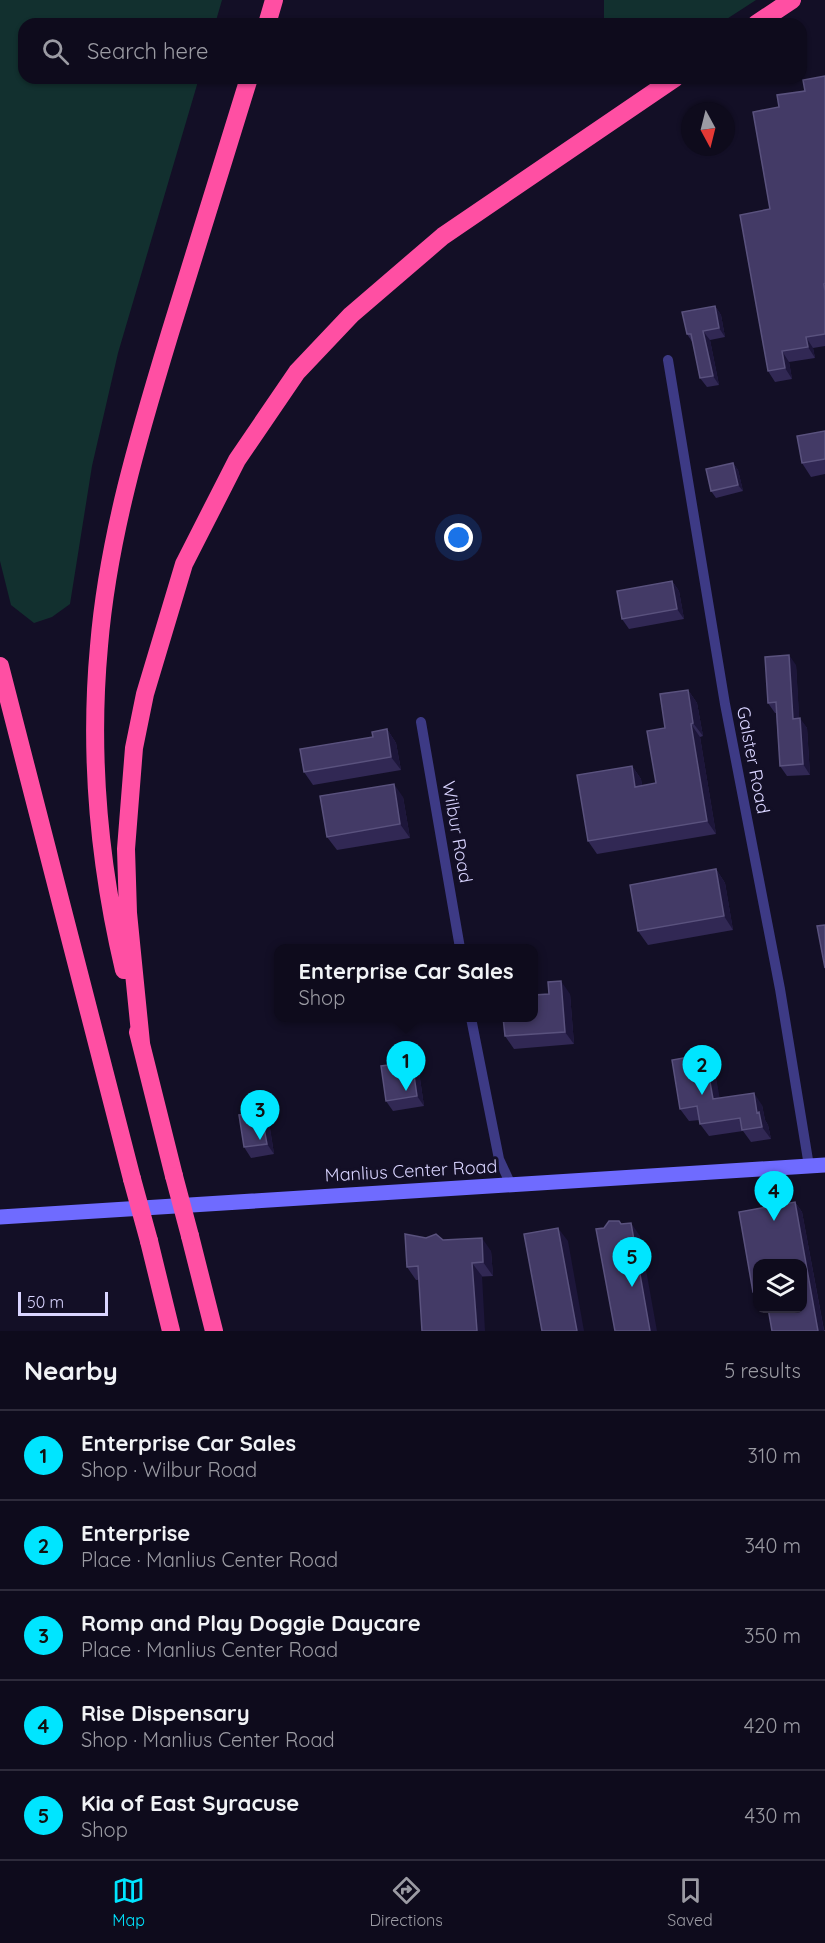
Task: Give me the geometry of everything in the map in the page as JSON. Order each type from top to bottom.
[{"type":"highway","points":[[269,18],[274,0]]},
{"type":"highway","points":[[765,18],[792,0]]},
{"type":"highway","points":[[214,1331],[141,1043],[112,911],[96,783],[95,721],[101,621],[116,531],[140,431],[247,84]]},
{"type":"highway","points":[[141,1043],[128,913],[126,849],[134,748],[145,694],[184,564],[237,460],[297,372],[359,308],[443,236],[666,84]]},
{"type":"highway","points":[[0,666],[171,1331]]},
{"type":"main road","name":"Manlius Center Road","points":[[0,1216],[825,1165]]},
{"type":"street","name":"Galster Road","points":[[668,360],[725,704],[780,989],[809,1166]]},
{"type":"street","name":"Wilbur Road","points":[[421,722],[459,944]]},
{"type":"street","points":[[472,1022],[499,1159],[512,1185]]},
{"type":"green space","points":[[0,0],[222,0],[217,18],[18,18],[18,84],[197,84],[118,353],[92,466],[70,604],[52,617],[34,623],[11,605],[0,561]]},
{"type":"green space","points":[[604,0],[756,0],[728,18],[604,18]]},
{"type":"building","points":[[825,76],[825,334],[806,337],[808,347],[782,351],[785,368],[768,371],[740,215],[770,209],[753,112],[779,107],[777,95],[805,91],[804,84],[807,84],[807,79]]},
{"type":"building","points":[[715,306],[719,328],[703,331],[713,376],[700,378],[691,334],[687,334],[682,312]]},
{"type":"building","points":[[825,431],[825,459],[802,463],[797,436]]},
{"type":"building","points":[[733,463],[738,485],[711,491],[706,469]]},
{"type":"building","points":[[672,581],[677,609],[622,619],[617,591]]},
{"type":"building","points":[[789,655],[793,719],[800,718],[803,764],[780,766],[776,702],[768,703],[765,657]]},
{"type":"building","points":[[688,690],[693,723],[691,724],[707,821],[588,841],[577,775],[632,766],[635,787],[656,783],[647,731],[665,728],[660,694]]},
{"type":"building","points":[[387,729],[391,757],[304,772],[300,749],[373,737],[372,732]]},
{"type":"building","points":[[394,784],[400,824],[327,837],[320,796]]},
{"type":"building","points":[[716,869],[724,916],[638,931],[630,885]]},
{"type":"building","points":[[825,925],[825,968],[817,926]]},
{"type":"building","points":[[561,981],[565,1032],[505,1036],[504,1022],[538,1022],[538,995],[549,994],[548,982]]},
{"type":"building","points":[[705,1054],[713,1099],[754,1093],[762,1127],[742,1130],[740,1118],[700,1124],[697,1106],[680,1109],[672,1060]]},
{"type":"building","points":[[412,1062],[417,1096],[386,1101],[381,1066]]},
{"type":"building","points":[[261,1112],[267,1144],[244,1147],[239,1115]]},
{"type":"building","points":[[795,1202],[805,1259],[753,1259],[753,1292],[739,1212]]},
{"type":"building","points":[[609,1221],[619,1221],[621,1224],[631,1223],[650,1331],[615,1331],[596,1229],[604,1228]]},
{"type":"building","points":[[558,1228],[577,1331],[542,1331],[524,1234]]},
{"type":"building","points":[[405,1234],[426,1238],[436,1234],[443,1240],[482,1238],[483,1262],[472,1263],[477,1331],[422,1331],[418,1266],[407,1267]]},
{"type":"building","points":[[807,1269],[818,1331],[772,1331],[769,1313],[807,1313]]},
{"type":"place","name":"Enterprise Car Sales","points":[[406,1091]]},
{"type":"place","name":"Enterprise","points":[[702,1095]]},
{"type":"place","name":"Romp and Play Doggie Daycare","points":[[260,1140]]},
{"type":"place","name":"Rise Dispensary","points":[[774,1221]]},
{"type":"place","name":"Kia of East Syracuse","points":[[632,1287]]}]
